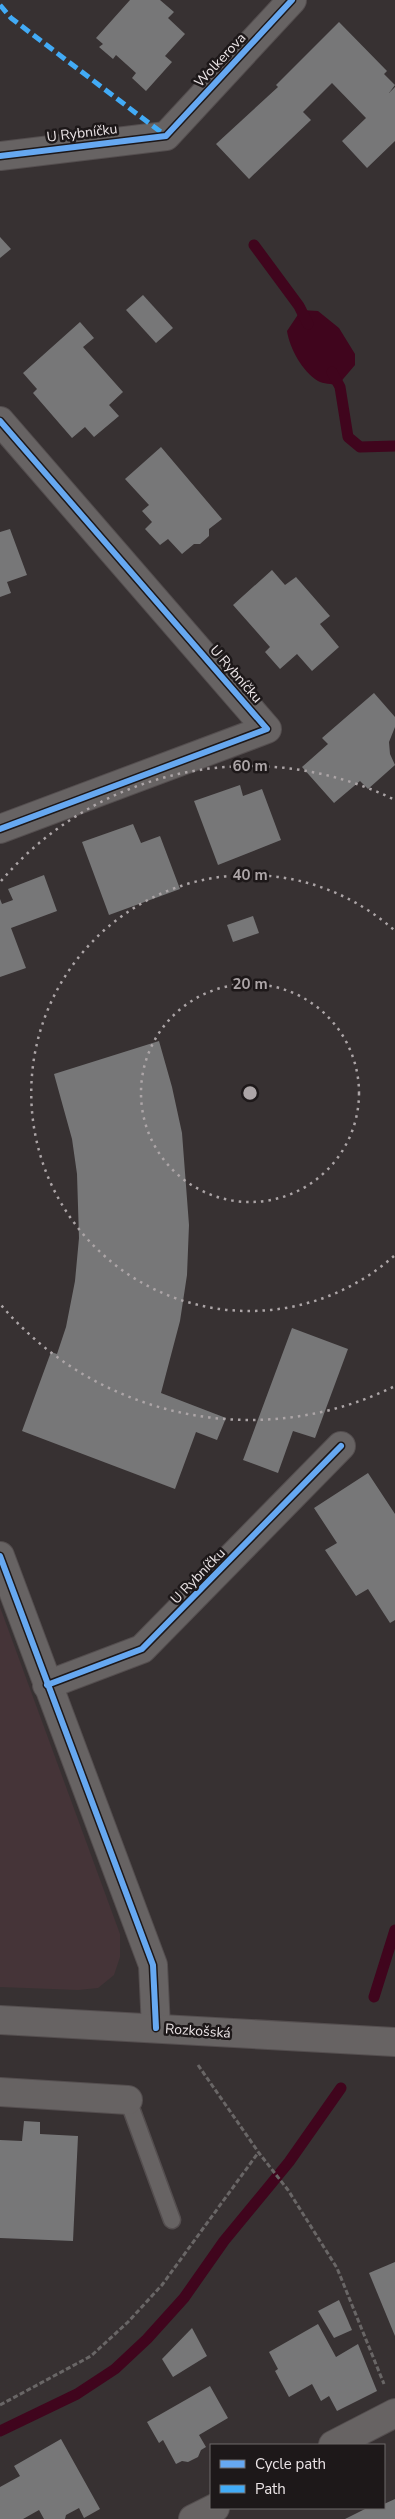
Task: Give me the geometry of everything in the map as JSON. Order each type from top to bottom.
[{"type":"street","name":"Wolkerova","points":[[166,136],[292,0]]},
{"type":"street","name":"U Rybníčku","points":[[0,156],[166,136]]},
{"type":"street","name":"U Rybníčku","points":[[0,421],[267,729],[0,828]]},
{"type":"street","name":"U Rybníčku","points":[[47,1685],[142,1649],[341,1446]]},
{"type":"street","points":[[0,1556],[153,1965],[156,2028]]},
{"type":"street","name":"Rozkošská","points":[[0,2020],[395,2042]]},
{"type":"street","points":[[0,2092],[128,2100]]},
{"type":"street","points":[[335,2444],[395,2413]]},
{"type":"street","points":[[193,2519],[213,2509]]},
{"type":"lane","points":[[128,2100],[172,2220]]},
{"type":"path","points":[[199,2031],[198,2065],[258,2153],[288,2190],[337,2268],[384,2385]]},
{"type":"path","points":[[0,2405],[91,2356],[128,2322],[162,2285],[258,2153]]},
{"type":"shaded area","points":[[301,310],[318,311],[339,328],[355,354],[355,365],[338,385],[322,383],[312,377],[302,366],[294,352],[287,331]]},
{"type":"shaded area","points":[[0,1607],[120,1934],[120,1957],[114,1975],[98,1988],[78,1990],[0,1987]]},
{"type":"building","points":[[130,0],[160,0],[174,12],[168,18],[185,34],[165,56],[172,62],[146,91],[132,78],[136,73],[116,55],[113,59],[99,47],[103,44],[96,38]]},
{"type":"building","points":[[339,22],[387,71],[384,74],[395,85],[389,93],[395,87],[395,141],[367,168],[342,141],[366,118],[332,83],[303,112],[311,120],[249,179],[216,144],[278,87],[276,85]]},
{"type":"building","points":[[0,237],[11,249],[0,258]]},
{"type":"building","points":[[143,295],[173,328],[156,343],[126,310]]},
{"type":"building","points":[[80,322],[94,338],[83,347],[123,392],[109,405],[119,416],[94,437],[85,427],[72,438],[33,393],[37,389],[23,373]]},
{"type":"building","points":[[161,447],[222,519],[209,529],[209,536],[200,544],[194,544],[182,554],[168,539],[160,545],[145,529],[152,522],[142,511],[149,505],[125,479]]},
{"type":"building","points":[[10,529],[27,575],[7,582],[11,593],[0,597],[0,532]]},
{"type":"building","points":[[272,570],[285,585],[296,577],[330,616],[320,624],[339,647],[312,671],[297,654],[280,669],[265,652],[270,647],[233,605]]},
{"type":"building","points":[[374,693],[395,717],[395,727],[389,742],[390,754],[395,765],[368,789],[360,781],[334,803],[302,767],[328,744],[322,738]]},
{"type":"building","points":[[240,785],[243,796],[262,789],[281,840],[218,865],[194,801]]},
{"type":"building","points":[[133,824],[141,843],[160,836],[180,889],[109,915],[82,842]]},
{"type":"building","points":[[44,875],[57,911],[11,928],[26,968],[0,977],[0,899],[2,904],[13,900],[8,889]]},
{"type":"building","points":[[253,916],[259,933],[233,942],[227,925]]},
{"type":"building","points":[[159,1041],[182,1133],[189,1225],[187,1275],[180,1321],[161,1393],[226,1418],[217,1440],[196,1432],[175,1489],[22,1431],[51,1352],[57,1354],[66,1327],[75,1281],[79,1238],[77,1174],[72,1139],[54,1074]]},
{"type":"building","points":[[292,1328],[348,1349],[315,1438],[293,1431],[278,1473],[243,1460]]},
{"type":"building","points":[[368,1473],[395,1514],[395,1620],[390,1623],[368,1589],[356,1596],[325,1550],[337,1543],[314,1508]]},
{"type":"building","points":[[24,2121],[40,2122],[40,2134],[78,2136],[73,2241],[0,2238],[0,2140],[22,2141]]},
{"type":"building","points":[[395,2262],[395,2336],[369,2273]]},
{"type":"building","points":[[339,2300],[352,2330],[334,2338],[318,2311]]},
{"type":"building","points":[[318,2324],[336,2357],[358,2344],[377,2391],[337,2411],[329,2396],[321,2401],[312,2384],[289,2397],[275,2371],[278,2369],[269,2352]]},
{"type":"building","points":[[192,2328],[207,2356],[173,2377],[162,2359]]},
{"type":"building","points":[[210,2386],[228,2418],[199,2435],[206,2447],[201,2450],[198,2457],[188,2462],[182,2461],[176,2464],[163,2440],[159,2443],[147,2422]]},
{"type":"building","points":[[61,2439],[100,2509],[84,2518],[79,2508],[66,2515],[65,2519],[44,2519],[39,2510],[23,2519],[0,2519],[0,2487],[20,2476],[14,2466]]},
{"type":"building","points":[[395,2499],[395,2519],[345,2519],[365,2509],[385,2509],[385,2504]]},
{"type":"waterway","points":[[254,245],[299,306],[308,324]]},
{"type":"waterway","points":[[332,372],[340,387],[348,437],[360,447],[395,446]]},
{"type":"waterway","points":[[374,1997],[395,1930]]},
{"type":"waterway","points":[[0,2431],[77,2394],[115,2369],[147,2339],[184,2298],[224,2241],[289,2162],[341,2088]]},
{"type":"marked path","points":[[0,5],[11,18],[166,136]]},
{"type":"cycle path","points":[[0,156],[166,136],[292,0]]},
{"type":"cycle path","points":[[0,421],[267,729],[0,829]]},
{"type":"cycle path","points":[[47,1685],[142,1649],[341,1446]]},
{"type":"cycle path","points":[[0,1556],[153,1965],[156,2028]]}]
